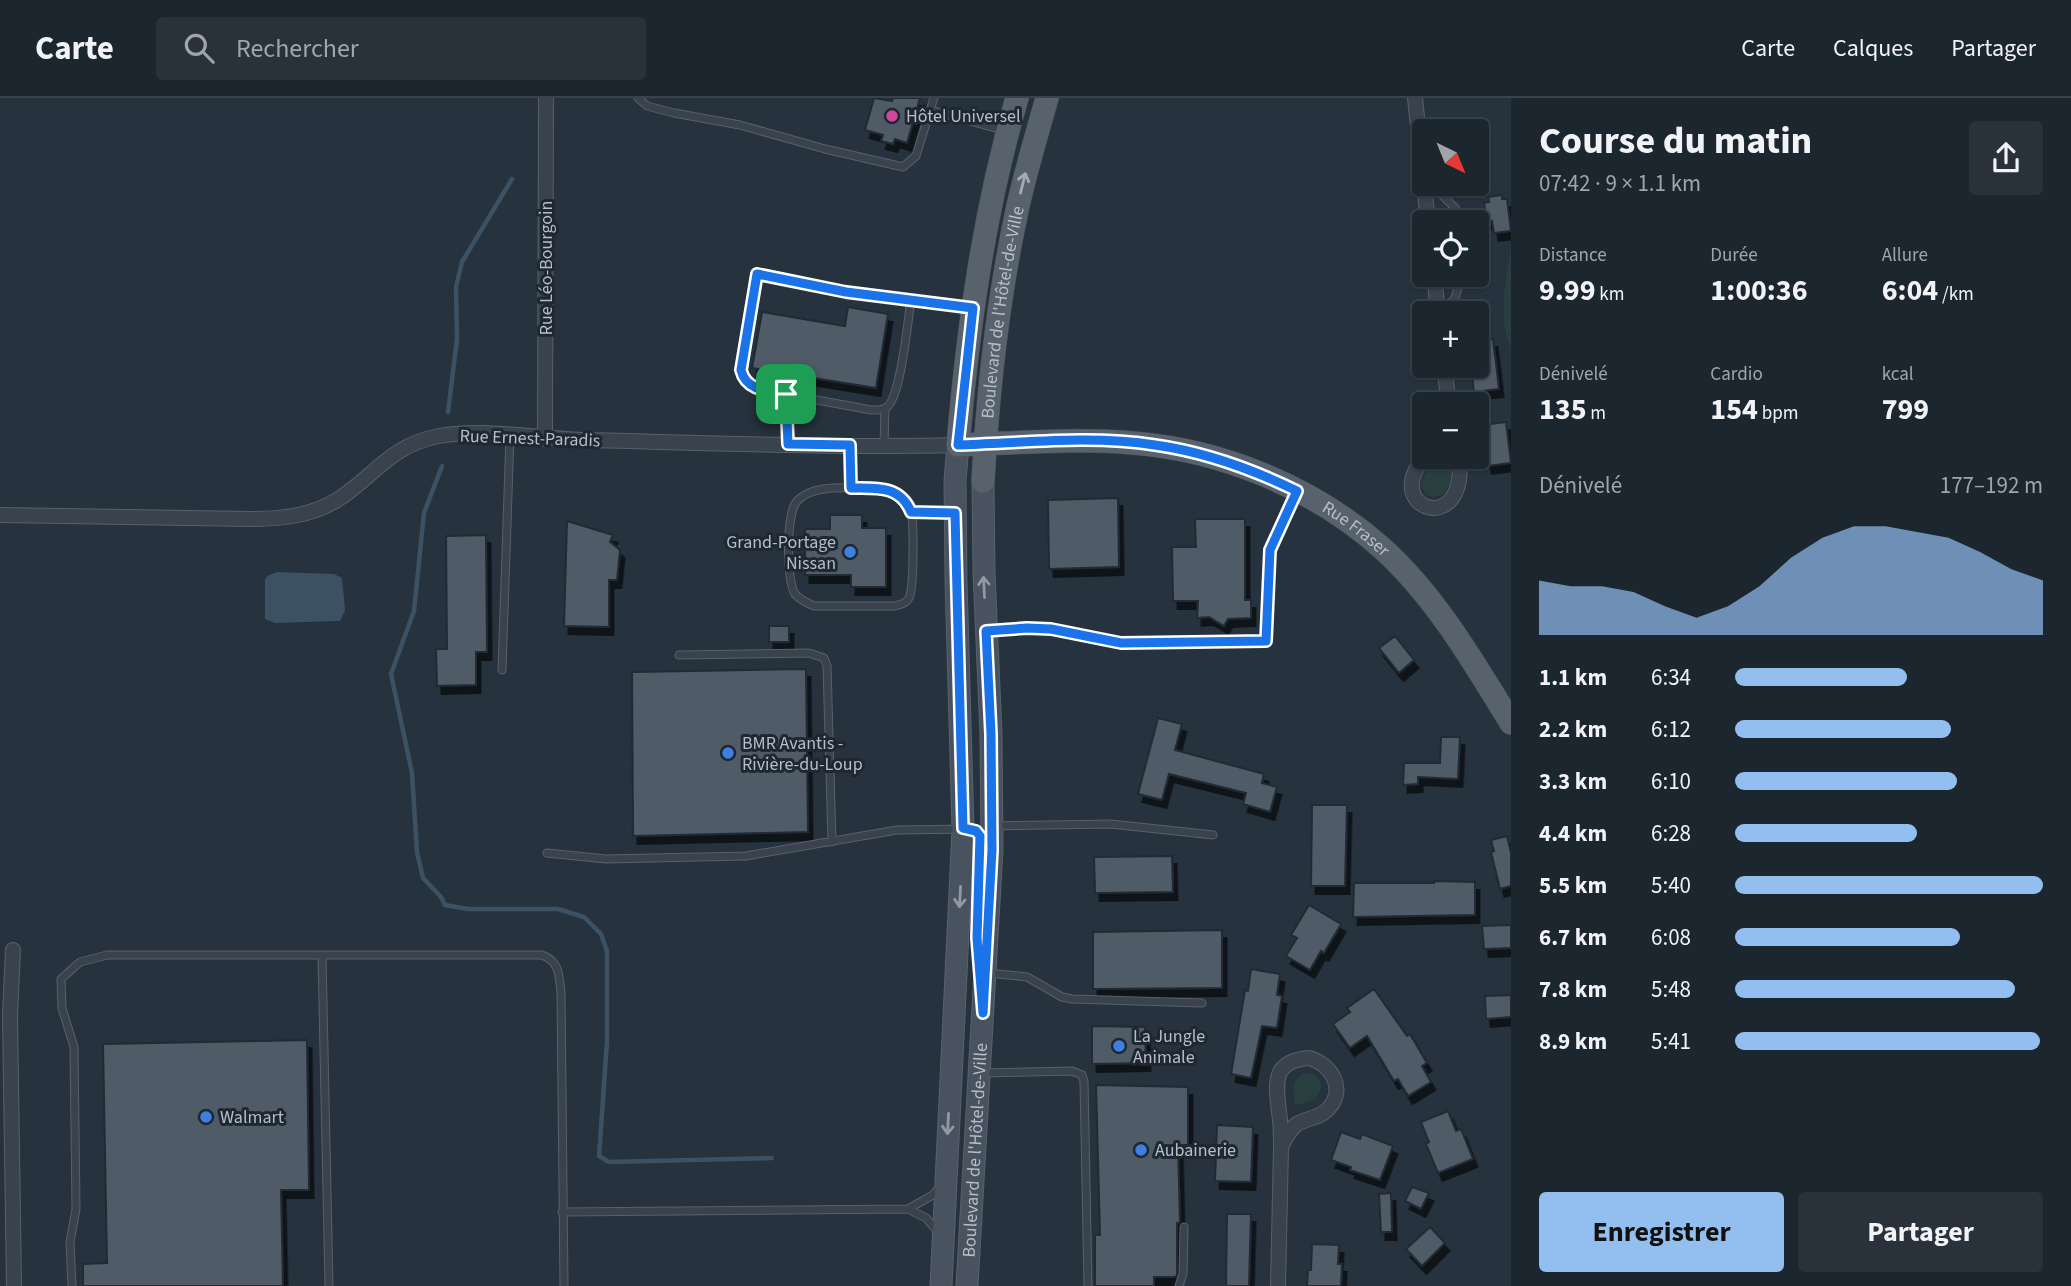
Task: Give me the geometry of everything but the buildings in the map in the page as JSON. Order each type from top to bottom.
[{"type":"main road","name":"Boulevard de l'Hôtel-de-Ville","points":[[941,1286],[963,828],[955,513],[958,445],[973,308],[993,192],[1017,98]]},
{"type":"main road","name":"Boulevard de l'Hôtel-de-Ville","points":[[967,1286],[992,826],[983,481],[985,444],[993,352],[1006,263],[1018,204],[1047,98]]},
{"type":"main road","name":"Rue Fraser","points":[[958,445],[1096,442],[1153,445],[1207,456],[1273,479],[1297,491],[1358,529],[1383,549],[1407,574],[1449,626],[1511,723]]},
{"type":"street","name":"Rue Léo-Bourgoin","points":[[545,439],[546,98]]},
{"type":"street","points":[[1415,98],[1418,119]]},
{"type":"street","name":"Rue Ernest-Paradis","points":[[0,515],[290,518],[336,501],[389,457],[422,440],[454,434],[545,439],[958,445]]},
{"type":"street","points":[[1415,469],[1412,491],[1425,507],[1432,508],[1440,508],[1454,498],[1460,479],[1460,469]]},
{"type":"street","points":[[13,950],[5,1015],[14,1286]]},
{"type":"street","points":[[1278,1286],[1281,1147],[1277,1079],[1282,1070],[1298,1059],[1319,1060],[1333,1073],[1336,1083],[1333,1102],[1320,1115],[1297,1124],[1281,1147]]},
{"type":"lane","points":[[638,98],[640,103],[674,114],[740,125],[902,167],[916,156],[934,98]]},
{"type":"lane","points":[[931,110],[1007,131]]},
{"type":"lane","points":[[1443,196],[1456,210]]},
{"type":"lane","points":[[911,299],[897,388],[892,401],[885,408],[871,410],[786,394],[750,385],[743,378],[741,370],[757,274],[846,292],[911,299],[973,308]]},
{"type":"lane","points":[[786,394],[788,444]]},
{"type":"lane","points":[[884,445],[885,408]]},
{"type":"lane","points":[[502,670],[510,436]]},
{"type":"lane","points":[[850,445],[851,488]]},
{"type":"lane","points":[[818,489],[887,490],[906,500],[911,512],[913,583],[911,596],[905,603],[895,606],[814,606],[795,593],[790,577],[791,512],[797,501],[818,489]]},
{"type":"lane","points":[[986,631],[1051,629],[1121,643],[1266,641],[1270,550],[1297,491]]},
{"type":"lane","points":[[911,512],[955,513]]},
{"type":"lane","points":[[679,655],[808,653],[824,658],[827,666],[832,842]]},
{"type":"lane","points":[[992,826],[1111,824],[1213,835]]},
{"type":"lane","points":[[547,853],[606,859],[746,856],[897,830],[963,828],[976,831],[980,836],[977,938]]},
{"type":"lane","points":[[978,949],[983,1013]]},
{"type":"lane","points":[[72,1286],[70,1242],[76,1209],[74,1048],[62,1009],[61,979],[80,962],[107,955],[542,955],[551,959],[558,967],[561,993],[564,1286]]},
{"type":"lane","points":[[321,955],[330,1286]]},
{"type":"lane","points":[[986,973],[1027,976],[1062,997],[1072,999],[1202,1003]]},
{"type":"lane","points":[[979,1073],[1072,1071],[1082,1075],[1088,1286]]},
{"type":"lane","points":[[562,1212],[908,1209],[933,1195],[945,1181]]},
{"type":"lane","points":[[908,1209],[926,1219],[943,1237]]},
{"type":"lane","points":[[1178,1286],[1183,1274],[1184,1227]]},
{"type":"green space","points":[[1511,246],[1511,350],[1504,325],[1504,293]]},
{"type":"green space","points":[[1428,469],[1451,469],[1450,483],[1444,493],[1432,497],[1426,493],[1422,483]]},
{"type":"green space","points":[[1304,1073],[1317,1077],[1321,1090],[1315,1099],[1298,1105],[1295,1104],[1294,1086]]},
{"type":"water","points":[[277,572],[334,574],[342,578],[345,610],[340,621],[275,623],[265,619],[265,580],[267,576]]},
{"type":"waterway","points":[[448,412],[457,339],[456,287],[462,262],[512,179]]},
{"type":"waterway","points":[[442,466],[424,513],[414,611],[391,674],[412,773],[417,852],[423,878],[445,905],[468,909],[558,909],[584,917],[601,934],[607,951],[607,1042],[599,1156],[609,1162],[772,1158]]},
{"type":"place","name":"Hôtel Universel","points":[[892,116]]},
{"type":"place","name":"Grand-Portage Nissan","points":[[850,552]]},
{"type":"place","name":"BMR Avantis - Rivière-du-Loup","points":[[728,753]]},
{"type":"place","name":"La Jungle Animale","points":[[1119,1046]]},
{"type":"place","name":"Walmart","points":[[206,1117]]},
{"type":"place","name":"Aubainerie","points":[[1141,1150]]},
{"type":"route","points":[[757,274],[846,292],[973,308],[958,445],[1124,442],[1153,445],[1207,456],[1273,479],[1297,491],[1271,543],[1266,641],[1121,643],[1051,629],[986,631],[991,734],[992,850],[983,1013],[977,938],[980,836],[976,831],[963,828],[955,513],[911,512],[906,500],[899,494],[887,490],[851,488],[850,445],[788,444],[786,394],[750,385],[743,378],[741,370],[757,274]]}]
